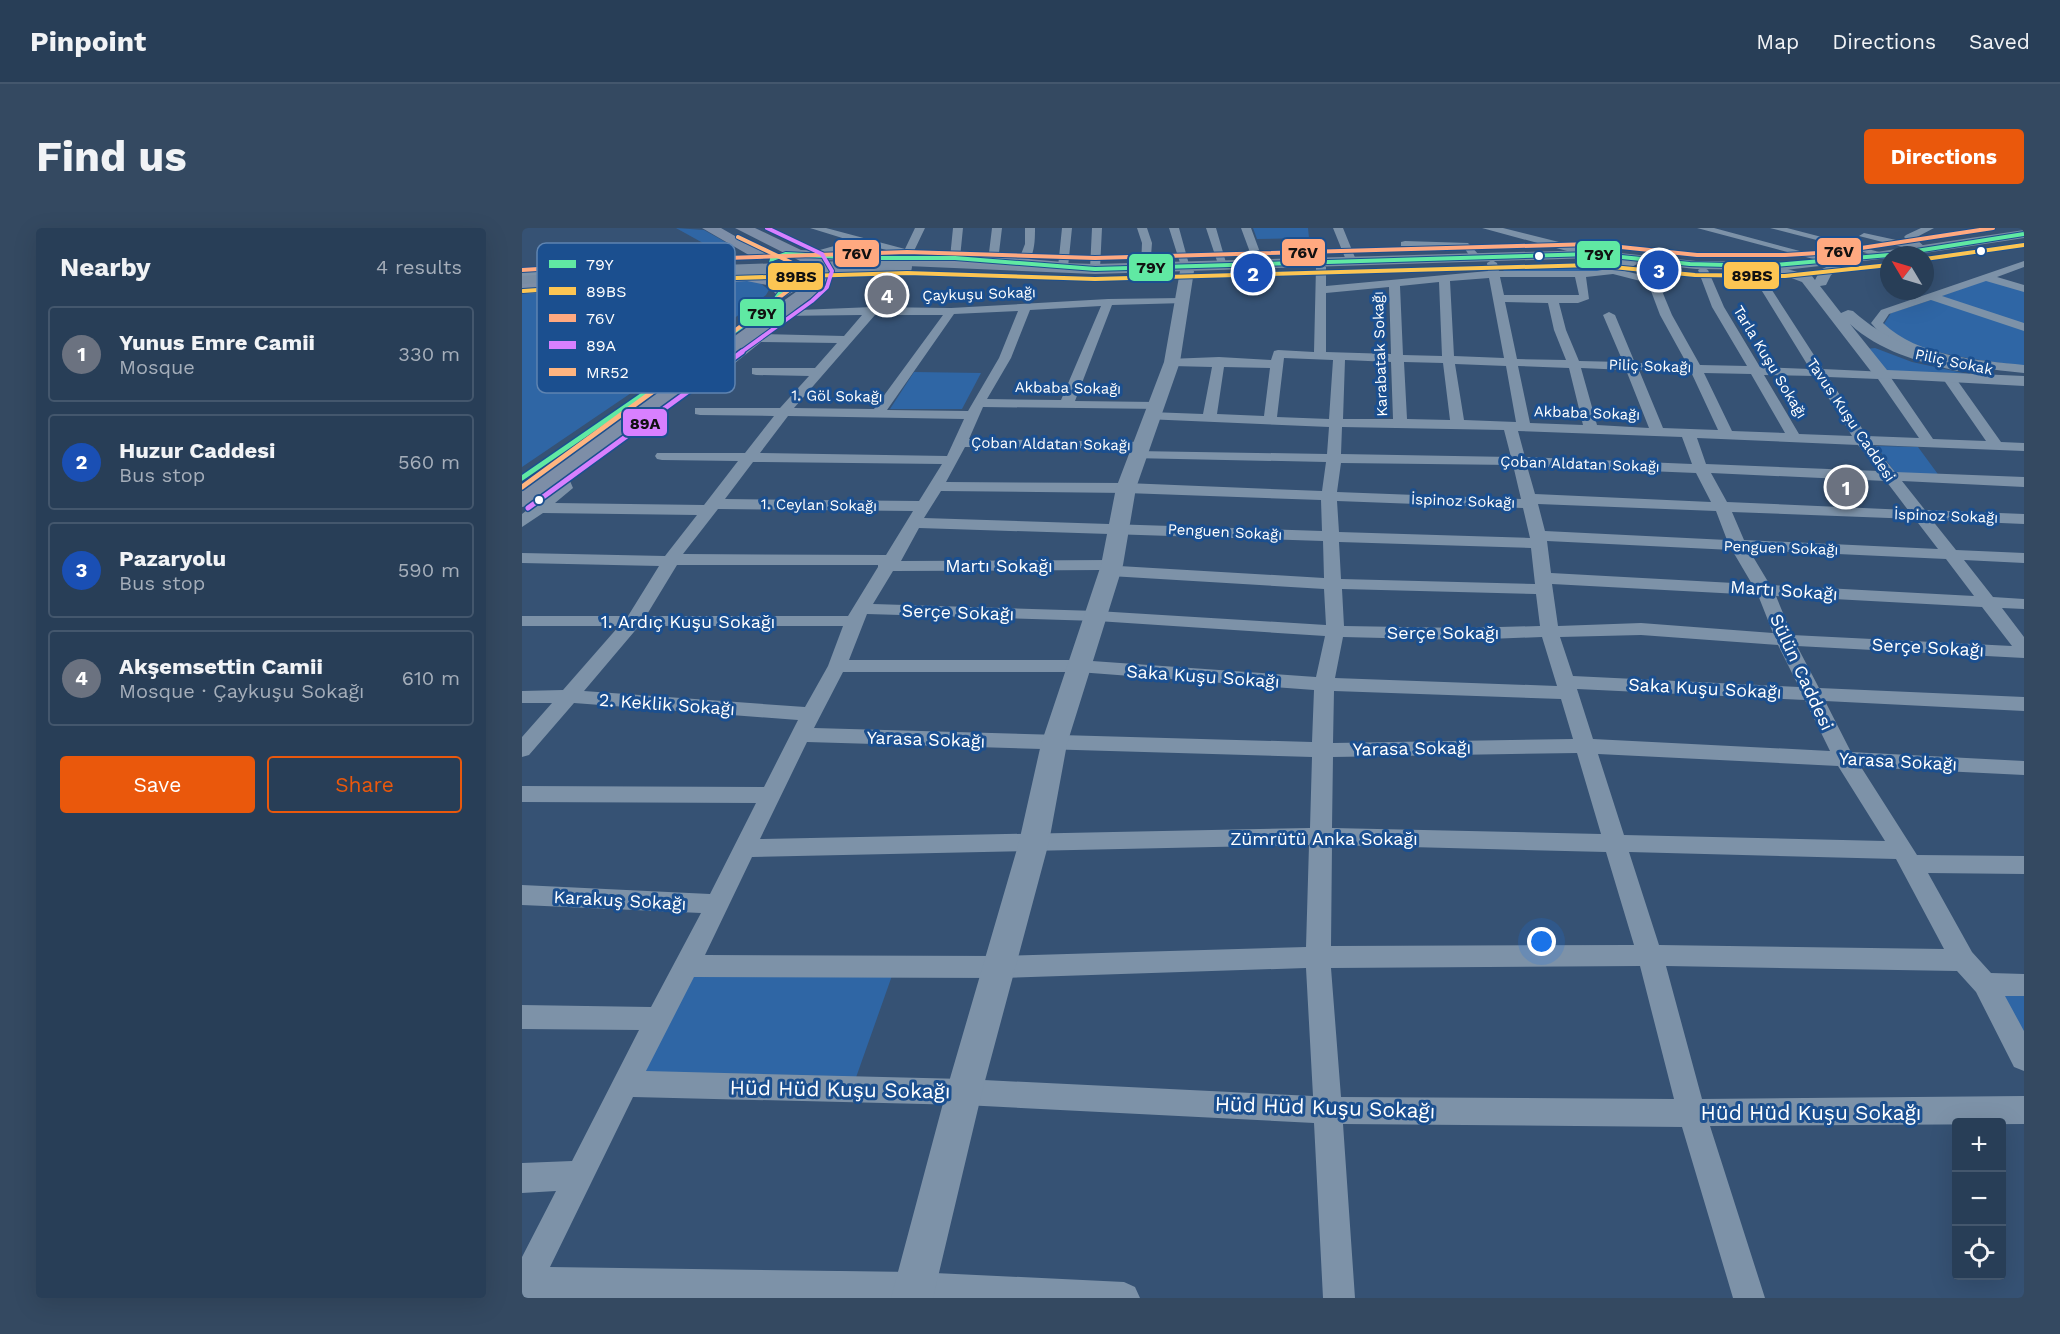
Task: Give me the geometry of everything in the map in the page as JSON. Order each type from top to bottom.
[{"type":"main road","points":[[710,228],[740,234],[805,255],[816,263],[822,272],[821,278],[806,293],[735,344]]},
{"type":"main road","points":[[735,331],[769,308],[785,277],[740,234]]},
{"type":"main road","points":[[735,250],[740,234]]},
{"type":"main road","points":[[1934,249],[2024,234]]},
{"type":"main road","points":[[1934,250],[2024,240]]},
{"type":"main road","points":[[735,269],[907,260],[1068,271],[1095,268],[1187,268],[1224,264],[1351,260],[1405,246],[1475,256],[1554,250],[1586,254],[1612,263],[1703,270],[1754,270],[1783,268],[1804,263],[1837,264],[1880,258]]},
{"type":"main road","points":[[735,276],[781,285],[860,273],[1187,268],[1493,268],[1513,262],[1586,254]]},
{"type":"main road","points":[[771,263],[778,256],[805,255],[955,258],[1023,262],[1068,271]]},
{"type":"main road","points":[[1612,263],[1783,268]]},
{"type":"main road","points":[[806,293],[836,279],[860,273]]},
{"type":"main road","points":[[522,281],[537,279]]},
{"type":"main road","points":[[522,281],[537,280]]},
{"type":"main road","points":[[522,281],[537,281]]},
{"type":"main road","points":[[522,478],[646,393]]},
{"type":"main road","points":[[531,504],[560,472],[668,393]]},
{"type":"street","points":[[815,228],[843,231],[875,240],[907,260],[927,258]]},
{"type":"street","points":[[907,260],[920,228]]},
{"type":"street","points":[[955,258],[958,228]]},
{"type":"street","points":[[993,261],[997,228]]},
{"type":"street","points":[[1023,262],[1030,244],[1030,228]]},
{"type":"street","points":[[1066,228],[1068,271]]},
{"type":"street","points":[[1095,268],[1097,228]]},
{"type":"street","points":[[1142,228],[1147,243],[1146,267]]},
{"type":"street","points":[[913,1293],[964,1092],[1034,842],[1054,744],[1111,568],[1125,488],[1172,362],[1187,268],[1174,228]]},
{"type":"street","points":[[1211,228],[1224,264]]},
{"type":"street","points":[[1246,228],[1259,263]]},
{"type":"street","points":[[1338,228],[1351,260]]},
{"type":"street","points":[[1558,228],[1586,254],[1630,264]]},
{"type":"street","points":[[1702,228],[1766,245],[1804,263]]},
{"type":"street","points":[[1775,228],[1880,255]]},
{"type":"street","points":[[1822,228],[1833,230]]},
{"type":"street","points":[[1915,246],[1909,237],[1929,228]]},
{"type":"street","points":[[1498,229],[1554,250]]},
{"type":"street","points":[[1856,235],[1897,246]]},
{"type":"street","points":[[805,255],[875,240]]},
{"type":"street","points":[[1766,245],[1784,261],[1783,268],[1807,279],[1831,302],[1929,443]]},
{"type":"street","points":[[1323,290],[1444,278],[1493,268],[1580,274],[1612,263],[1653,281],[1658,300],[1672,330],[1695,368],[1727,435]]},
{"type":"street","name":"Piliç Sokak","points":[[1804,263],[1821,282],[1831,302],[1863,330],[1970,368],[2023,377]]},
{"type":"street","points":[[1821,282],[1825,273],[1837,264]]},
{"type":"street","points":[[1934,295],[2024,264]]},
{"type":"street","points":[[1321,267],[1336,423],[1329,497],[1335,631],[1324,684],[1318,957],[1339,1298]]},
{"type":"street","points":[[1493,268],[1513,362],[1518,461],[1537,540],[1550,630],[1650,955],[1692,1113],[1749,1298]]},
{"type":"street","name":"Tarla Kuşu Sokağı","points":[[1703,270],[1718,307],[1796,438]]},
{"type":"street","name":"Tavus Kuşu Caddesi","points":[[1754,270],[1862,440],[1949,555],[1990,602],[2024,650]]},
{"type":"street","points":[[1498,298],[1578,300],[1585,297],[1580,274]]},
{"type":"street","points":[[1986,277],[2024,289]]},
{"type":"street","points":[[1444,278],[1448,358],[1458,424]]},
{"type":"street","name":"Karabatak Sokağı","points":[[1394,283],[1400,425]]},
{"type":"street","points":[[1934,297],[2024,327]]},
{"type":"street","points":[[1553,300],[1560,330],[1574,364],[1591,429]]},
{"type":"street","points":[[1914,350],[1882,331],[1877,323],[1879,317],[1885,312],[1920,300]]},
{"type":"street","name":"Çaykuşu Sokağı","points":[[778,313],[873,310],[951,311],[1108,302],[1181,301]]},
{"type":"street","points":[[1067,404],[1108,302]]},
{"type":"street","points":[[1025,308],[1005,358],[976,409],[957,452],[858,615],[837,666],[800,735],[687,966],[658,1018],[524,1287],[1125,1298]]},
{"type":"street","points":[[522,750],[633,622],[671,560],[784,412],[873,310]]},
{"type":"street","points":[[878,413],[951,311]]},
{"type":"street","points":[[1609,315],[1632,364],[1658,432]]},
{"type":"street","points":[[735,356],[758,338],[848,340]]},
{"type":"street","name":"Piliç Sokağı","points":[[1172,362],[1396,356],[1753,369],[1818,374],[2023,377]]},
{"type":"street","points":[[1270,421],[1278,359]]},
{"type":"street","points":[[1209,419],[1219,361]]},
{"type":"street","points":[[756,371],[818,372]]},
{"type":"street","points":[[1947,376],[1997,446]]},
{"type":"street","name":"Akbaba Sokağı","points":[[976,409],[1067,404],[1153,411],[1209,419],[1400,425],[1458,424],[2024,447]]},
{"type":"street","name":"1. Göl Sokağı","points":[[700,411],[878,413],[976,409]]},
{"type":"street","name":"Sülün Caddesi","points":[[1688,433],[1700,467],[1721,505],[1738,546],[1765,591],[1810,693],[1844,758],[1907,857],[1963,960],[1985,984],[2024,1058]]},
{"type":"street","name":"Çoban Aldatan Sokağı","points":[[662,456],[751,458],[1138,450],[1334,459],[1518,461],[1700,467],[2024,482]]},
{"type":"street","name":"İspinoz Sokağı","points":[[935,486],[1125,488],[1529,504],[1534,499],[2024,519]]},
{"type":"street","points":[[522,522],[531,504]]},
{"type":"street","name":"1. Ceylan Sokağı","points":[[531,504],[919,514]]},
{"type":"street","name":"Penguen Sokağı","points":[[919,514],[1332,538],[1537,540],[2024,558]]},
{"type":"street","name":"Martı Sokağı","points":[[522,558],[1111,568],[1333,584],[1545,583],[1721,586],[1765,591],[2024,604]]},
{"type":"street","name":"1. Ardıç Kuşu Sokağı","points":[[522,621],[633,622],[858,615]]},
{"type":"street","name":"Serçe Sokağı","points":[[858,615],[1096,616],[1335,631],[1464,634],[1641,629],[1785,640],[2024,650]]},
{"type":"street","name":"Saka Kuşu Sokağı","points":[[837,666],[1078,666],[1324,684],[1810,693],[2024,704]]},
{"type":"street","name":"2. Keklik Sokağı","points":[[522,697],[568,696],[812,714]]},
{"type":"street","name":"Yarasa Sokağı","points":[[800,735],[1322,750],[1587,746],[2024,768]]},
{"type":"street","points":[[522,794],[771,795]]},
{"type":"street","name":"Zümrütü Anka Sokağı","points":[[745,848],[1320,836],[1614,843],[2024,865]]},
{"type":"street","name":"Karakuş Sokağı","points":[[522,895],[717,904]]},
{"type":"street","points":[[687,966],[1000,967],[1318,957],[1650,955],[1963,960]]},
{"type":"street","points":[[1985,984],[2024,985]]},
{"type":"street","points":[[522,1017],[658,1018]]},
{"type":"street","name":"Hüd Hüd Kuşu Sokağı","points":[[627,1084],[964,1092],[1326,1110],[1692,1113],[2024,1110]]},
{"type":"street","points":[[522,1178],[581,1175]]},
{"type":"shaded area","points":[[676,228],[704,230],[727,243],[703,243]]},
{"type":"shaded area","points":[[1253,228],[1308,228],[1309,238],[1257,239]]},
{"type":"shaded area","points":[[1598,264],[1604,271],[1505,273],[1500,265]]},
{"type":"shaded area","points":[[755,279],[769,290],[766,295],[735,318],[735,280]]},
{"type":"shaded area","points":[[1989,279],[2024,290],[2024,326],[1938,297]]},
{"type":"shaded area","points":[[537,289],[537,393],[631,393],[522,467],[522,290]]},
{"type":"shaded area","points":[[1934,299],[2024,329],[2024,366],[1949,354],[1910,343],[1884,324],[1891,313]]},
{"type":"shaded area","points":[[1875,348],[1912,362],[1968,374],[1886,372],[1866,349]]},
{"type":"shaded area","points":[[914,372],[981,373],[962,409],[890,409]]},
{"type":"shaded area","points":[[1876,446],[1918,447],[1940,477],[1897,475]]},
{"type":"shaded area","points":[[690,970],[894,970],[853,1086],[636,1080]]},
{"type":"shaded area","points":[[1995,987],[2024,989],[2024,1043]]},
{"type":"transit line","name":"89A","points":[[735,357],[812,301],[827,287],[832,271],[822,254],[767,228]]},
{"type":"transit line","name":"76V","points":[[735,258],[907,252],[1095,258],[1592,244],[1697,255],[1785,255],[1835,252],[1993,228]]},
{"type":"transit line","name":"79Y","points":[[1934,248],[2024,234]]},
{"type":"transit line","name":"MR52","points":[[735,332],[799,285],[809,275],[809,271],[738,237]]},
{"type":"transit line","name":"89BS","points":[[1934,258],[2024,245]]},
{"type":"transit line","name":"79Y","points":[[735,331],[769,308],[785,286],[782,276],[771,263],[772,259],[786,254],[863,258],[955,258],[1095,269],[1592,254],[1690,264],[1763,266],[1880,256]]},
{"type":"transit line","name":"89BS","points":[[735,278],[907,273],[1095,279],[1592,265],[1695,275],[1785,276],[1880,266]]},
{"type":"transit line","name":"76V","points":[[522,270],[537,269]]},
{"type":"transit line","name":"89BS","points":[[523,291],[537,290]]},
{"type":"transit line","name":"79Y","points":[[522,478],[646,393]]},
{"type":"transit line","name":"MR52","points":[[522,487],[651,393]]},
{"type":"transit line","name":"89A","points":[[528,508],[686,393]]},
{"type":"place","name":"Pazaryolu","points":[[1659,270]]},
{"type":"place","name":"Huzur Caddesi","points":[[1253,273]]},
{"type":"place","name":"Akşemsettin Camii","points":[[887,295]]},
{"type":"place","name":"Yunus Emre Camii","points":[[1846,487]]}]
